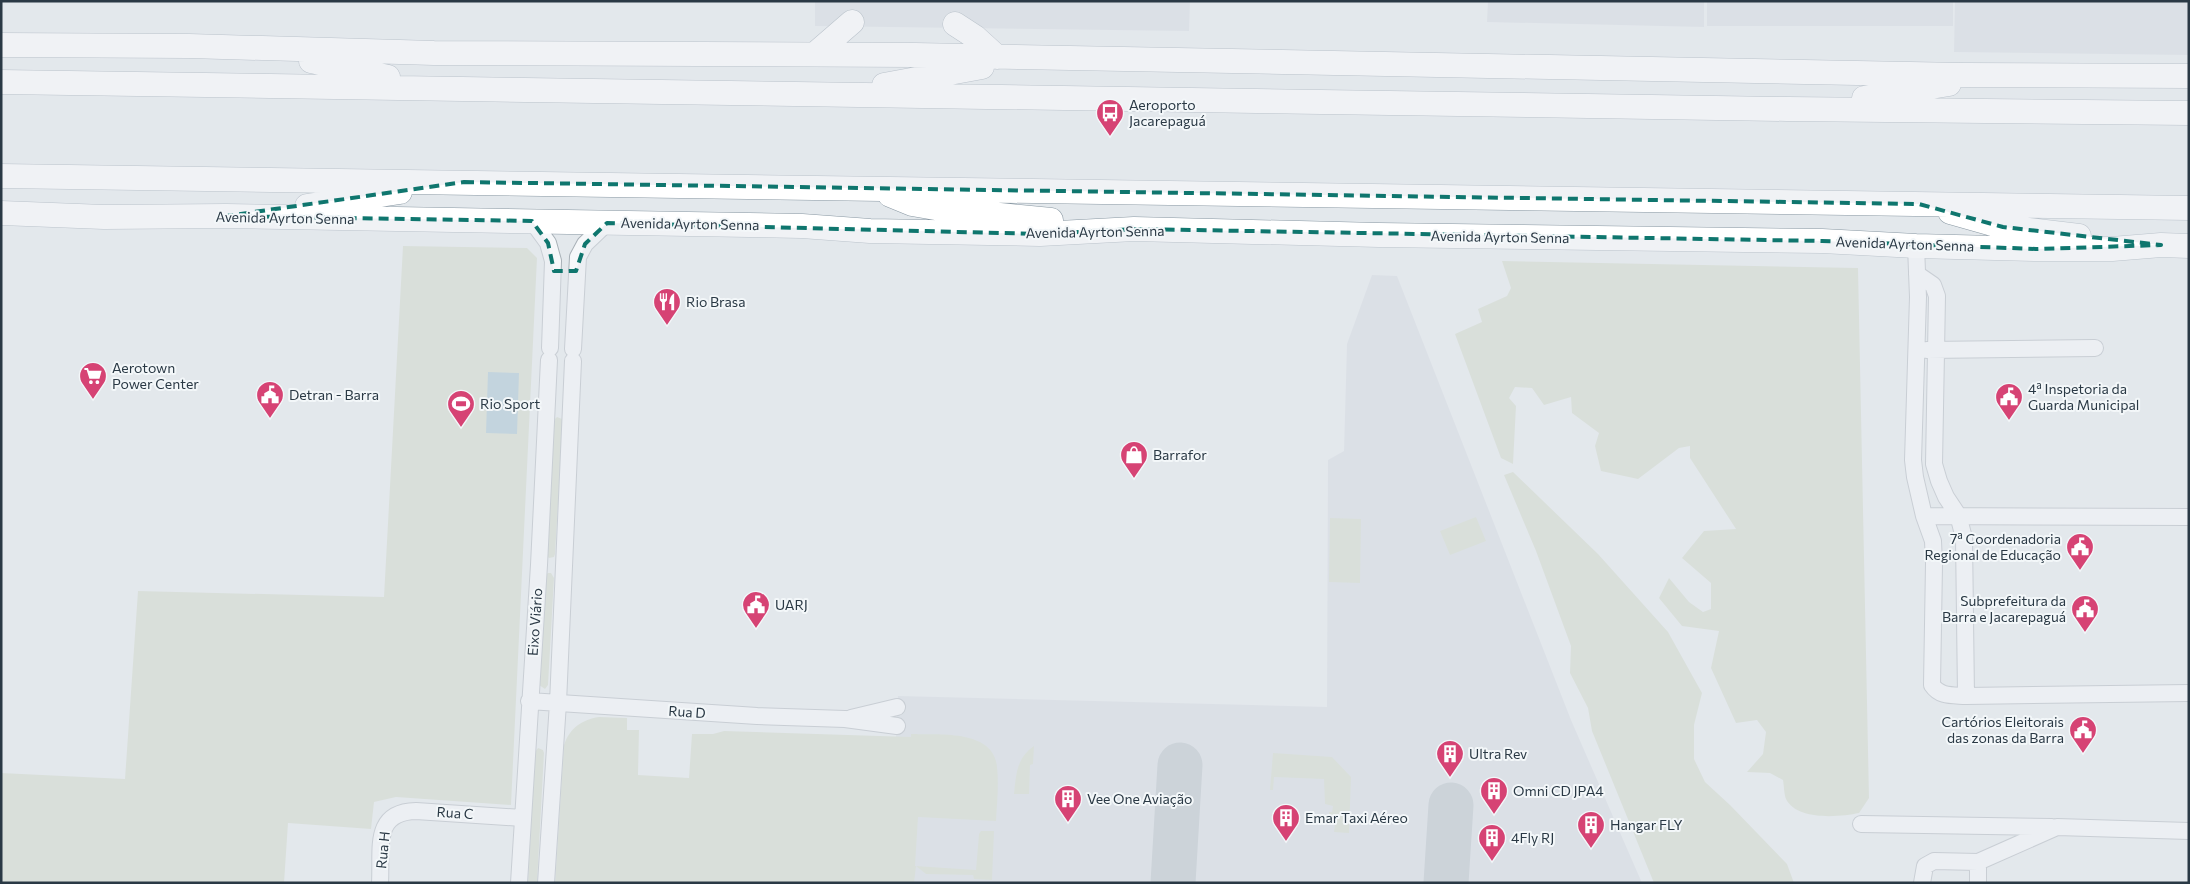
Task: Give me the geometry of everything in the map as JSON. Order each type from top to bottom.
[{"type":"highway","points":[[814,54],[852,22]]},
{"type":"highway","points":[[955,24],[975,36],[998,57]]},
{"type":"highway","points":[[1,29],[65,45]]},
{"type":"highway","points":[[1,45],[189,46],[434,53],[814,54],[1995,75],[2189,76]]},
{"type":"highway","points":[[189,46],[236,54],[318,62],[438,88]]},
{"type":"highway","points":[[833,95],[1032,58]]},
{"type":"highway","points":[[1787,109],[1923,89],[1995,75]]},
{"type":"highway","points":[[1,82],[1787,109],[2189,113]]},
{"type":"highway","points":[[1,176],[2189,208]]},
{"type":"highway","points":[[226,216],[328,204],[464,182]]},
{"type":"highway","points":[[877,189],[912,204],[1134,230]]},
{"type":"highway","points":[[1919,204],[2003,228],[2161,245]]},
{"type":"highway","name":"Avenida Ayrton Senna","points":[[1,213],[104,217],[226,216],[802,226],[870,231],[1040,234],[1134,230],[1822,241],[1916,246],[2112,249],[2161,245],[2189,246]]},
{"type":"street","name":"Eixo Viário","points":[[519,883],[539,566],[554,271],[552,253],[548,243],[532,221]]},
{"type":"street","name":"Eixo Viário","points":[[546,883],[558,703],[576,271],[578,257],[585,244],[607,223]]},
{"type":"street","points":[[1916,246],[1917,350],[1913,460],[1924,516],[1933,541],[1932,685],[1937,692],[1945,695],[1966,696],[2189,693]]},
{"type":"street","points":[[554,271],[576,271]]},
{"type":"street","points":[[1917,274],[1933,285],[1937,296],[1934,464],[1946,498],[1958,515],[1964,538],[1966,696]]},
{"type":"street","points":[[1917,350],[2095,348]]},
{"type":"street","points":[[1924,516],[2189,517]]},
{"type":"street","name":"Rua D","points":[[529,701],[747,716],[846,719],[897,726]]},
{"type":"street","name":"Rua D","points":[[846,719],[897,707]]},
{"type":"street","points":[[527,737],[555,739]]},
{"type":"street","name":"Rua C","points":[[389,819],[402,811],[522,818]]},
{"type":"street","name":"Rua H","points":[[380,883],[383,831],[389,819]]},
{"type":"street","points":[[1861,824],[2189,831]]},
{"type":"street","points":[[1922,883],[1925,866],[1934,861],[1978,862],[2057,827]]},
{"type":"street","points":[[1978,862],[1978,883]]},
{"type":"highlighted area","points":[[464,182],[1006,189],[1919,204],[2003,227],[2161,245],[2036,249],[1822,241],[1134,229],[1040,234],[607,223],[585,244],[576,271],[554,271],[548,243],[532,221],[226,216]]},
{"type":"shaded area","points":[[815,1],[1190,1],[1189,31],[815,26]]},
{"type":"shaded area","points":[[1488,1],[1704,1],[1704,27],[1487,22]]},
{"type":"shaded area","points":[[1707,1],[1953,1],[1953,26],[1707,26]]},
{"type":"shaded area","points":[[1955,1],[2189,1],[2189,55],[1954,52]]},
{"type":"shaded area","points":[[1372,275],[1397,276],[1571,720],[1642,883],[903,883],[911,738],[896,737],[898,696],[1327,707],[1328,460],[1344,451],[1347,344]]},
{"type":"green space","name":"Rio Sport","points":[[403,246],[527,248],[537,258],[511,805],[396,797],[374,802],[371,829],[288,823],[284,883],[1,883],[1,773],[125,779],[138,591],[384,597]]},
{"type":"green space","points":[[1502,261],[1858,268],[1869,798],[1859,813],[1841,816],[1820,816],[1799,811],[1786,799],[1783,780],[1770,773],[1747,772],[1763,754],[1766,732],[1757,720],[1736,723],[1711,668],[1719,631],[1682,626],[1659,598],[1669,578],[1689,602],[1703,612],[1711,609],[1711,583],[1682,558],[1704,531],[1736,529],[1690,458],[1690,446],[1679,448],[1638,479],[1601,471],[1595,446],[1599,433],[1572,413],[1571,397],[1544,405],[1532,388],[1515,387],[1509,398],[1516,406],[1513,464],[1501,458],[1455,334],[1482,322],[1478,309],[1507,296],[1511,288]]},
{"type":"green space","points":[[557,417],[563,421],[555,554],[554,557],[549,558],[547,556],[553,421]]},
{"type":"green space","points":[[1513,472],[1598,554],[1668,632],[1702,693],[1694,725],[1694,759],[1705,782],[1787,864],[1794,883],[1654,883],[1592,731],[1588,708],[1570,673],[1571,646],[1536,551],[1504,475]]},
{"type":"green space","points":[[1476,517],[1486,541],[1450,555],[1440,531]]},
{"type":"green space","points":[[1330,518],[1361,519],[1360,583],[1329,582]]},
{"type":"green space","points":[[551,573],[554,578],[548,685],[545,689],[539,685],[546,575]]},
{"type":"green space","points":[[599,717],[627,718],[627,730],[639,730],[638,775],[689,778],[692,734],[713,734],[724,731],[911,737],[911,734],[935,734],[976,740],[986,746],[994,755],[997,767],[996,821],[918,817],[914,883],[555,883],[564,745],[573,729],[587,720]]},
{"type":"green space","points":[[1034,746],[1033,764],[1030,765],[1029,794],[1014,794],[1018,767],[1024,756]]},
{"type":"green space","points":[[538,748],[543,750],[544,753],[537,883],[528,883],[535,752]]},
{"type":"green space","points":[[1273,753],[1332,757],[1351,777],[1349,833],[1334,832],[1336,816],[1329,815],[1329,812],[1332,812],[1333,806],[1325,804],[1324,779],[1274,777],[1273,790],[1270,790]]},
{"type":"green space","points":[[981,831],[994,831],[992,880],[974,879],[973,875],[926,874],[916,866],[976,870],[979,834]]},
{"type":"water","points":[[488,372],[519,373],[517,434],[486,433]]},
{"type":"taxiway","points":[[1173,883],[1180,765]]},
{"type":"taxiway","points":[[1446,883],[1451,805]]},
{"type":"place","name":"Aeroporto Jacarepaguá","points":[[1110,137]]},
{"type":"place","name":"Rio Brasa","points":[[667,326]]},
{"type":"place","name":"Aerotown Power Center","points":[[93,400]]},
{"type":"place","name":"Detran - Barra","points":[[270,419]]},
{"type":"place","name":"4ª Inspetoria da Guarda Municipal","points":[[2009,421]]},
{"type":"place","name":"Rio Sport","points":[[461,428]]},
{"type":"place","name":"Barrafor","points":[[1134,479]]},
{"type":"place","name":"7ª Coordenadoria Regional de Educação","points":[[2080,571]]},
{"type":"place","name":"UARJ","points":[[756,629]]},
{"type":"place","name":"Subprefeitura da Barra e Jacarepaguá","points":[[2085,633]]},
{"type":"place","name":"Cartórios Eleitorais das zonas da Barra","points":[[2083,754]]},
{"type":"place","name":"Ultra Rev","points":[[1450,778]]},
{"type":"place","name":"Omni CD JPA4","points":[[1494,815]]},
{"type":"place","name":"Vee One Aviação","points":[[1068,823]]},
{"type":"place","name":"Emar Taxi Aéreo","points":[[1286,842]]},
{"type":"place","name":"Hangar FLY","points":[[1591,849]]},
{"type":"place","name":"4Fly RJ","points":[[1492,862]]}]
